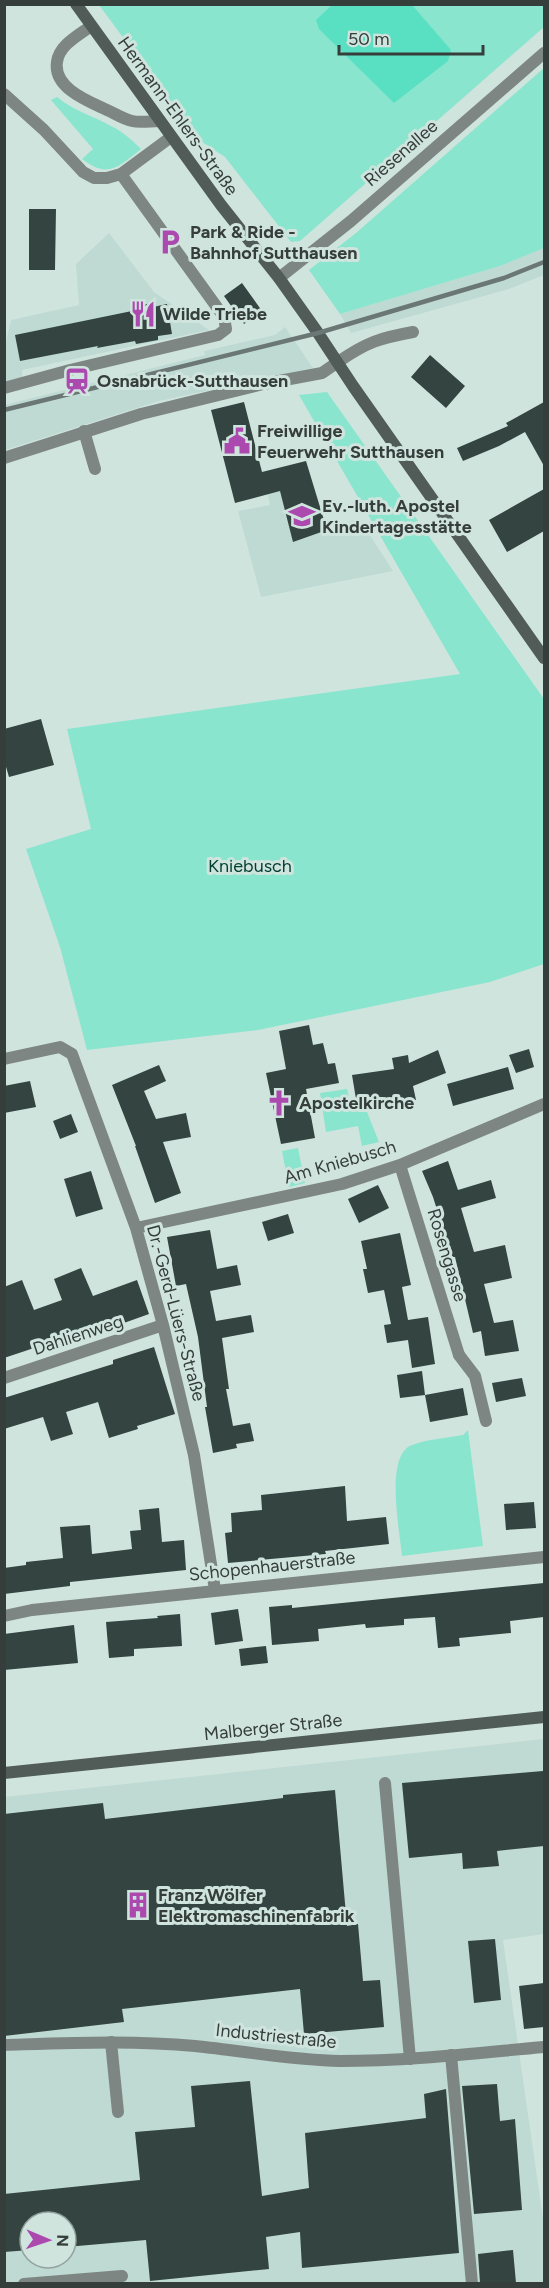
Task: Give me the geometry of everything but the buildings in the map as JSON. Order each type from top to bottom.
[{"type":"street","name":"Hermann-Ehlers-Straße","points":[[76,4],[221,205],[279,278],[544,658]]},
{"type":"street","points":[[91,26],[64,46],[57,61],[58,75],[69,89],[121,117],[132,121],[160,121]]},
{"type":"street","name":"Riesenallee","points":[[279,278],[351,221],[544,53]]},
{"type":"street","points":[[4,94],[44,130],[82,172],[94,178],[121,174],[171,137]]},
{"type":"street","points":[[4,388],[219,335],[226,329],[224,317],[121,174]]},
{"type":"street","points":[[4,458],[84,431],[210,396],[322,373],[364,344],[413,332]]},
{"type":"street","points":[[84,431],[95,469]]},
{"type":"street","name":"Dr.-Gerd-Lüers-Straße","points":[[4,1059],[60,1047],[72,1054],[136,1228],[163,1326],[194,1455],[215,1590]]},
{"type":"street","name":"Am Kniebusch","points":[[136,1228],[313,1192],[400,1165],[544,1104]]},
{"type":"street","name":"Rosengasse","points":[[400,1165],[459,1355],[475,1376],[486,1421]]},
{"type":"street","name":"Dahlienweg","points":[[4,1378],[163,1326]]},
{"type":"street","name":"Schopenhauerstraße","points":[[4,1616],[32,1610],[215,1590],[544,1557]]},
{"type":"street","name":"Malberger Straße","points":[[4,1773],[544,1717]]},
{"type":"street","points":[[385,1783],[410,2059]]},
{"type":"street","points":[[111,2042],[118,2112]]},
{"type":"street","name":"Industriestraße","points":[[4,2045],[111,2042],[195,2046],[340,2061],[410,2059],[544,2047]]},
{"type":"street","points":[[451,2055],[471,2283]]},
{"type":"street","points":[[24,2283],[122,2276]]},
{"type":"shaded area","points":[[332,5],[412,5],[451,50],[448,61],[394,103],[319,29],[316,20]]},
{"type":"shaded area","points":[[109,233],[154,292],[209,330],[22,370],[22,377],[5,382],[5,346],[11,320],[79,305],[76,264]]},
{"type":"shaded area","points":[[544,248],[544,275],[509,289],[351,333],[340,314],[500,266]]},
{"type":"shaded area","points":[[285,327],[313,368],[159,401],[5,450],[4,405],[205,355],[204,351],[275,335]]},
{"type":"shaded area","points":[[306,461],[327,530],[359,518],[393,571],[261,597],[238,511],[270,505],[262,472]]},
{"type":"shaded area","points":[[544,1739],[544,1934],[503,1940],[544,2226],[544,2283],[5,2283],[4,1797]]},
{"type":"green space","points":[[99,5],[544,5],[544,27],[300,241],[291,242],[225,157],[199,140]]},
{"type":"green space","points":[[544,68],[544,248],[500,266],[340,314],[309,270],[356,233]]},
{"type":"green space","points":[[57,97],[119,131],[141,149],[113,168],[106,169],[91,165],[82,159],[93,149],[51,100]]},
{"type":"green space","name":"Kniebusch","points":[[327,392],[544,699],[544,964],[490,982],[258,1030],[87,1050],[60,947],[26,849],[91,829],[67,729],[460,674],[299,395]]},
{"type":"green space","points":[[347,1089],[352,1110],[367,1112],[379,1142],[362,1146],[358,1126],[326,1132],[320,1093]]},
{"type":"green space","points":[[298,1148],[305,1183],[289,1187],[282,1151]]},
{"type":"green space","points":[[468,1430],[483,1546],[402,1556],[396,1478],[398,1463],[403,1452],[412,1445],[463,1435]]},
{"type":"railway","points":[[4,410],[318,333],[504,278],[544,262]]},
{"type":"place","name":"Park & Ride - Bahnhof Sutthausen","points":[[170,242]]},
{"type":"place","name":"Wilde Triebe","points":[[143,314]]},
{"type":"place","name":"Osnabrück-Sutthausen","points":[[77,381]]},
{"type":"place","name":"Freiwillige Feuerwehr Sutthausen","points":[[237,441]]},
{"type":"place","name":"Ev.-luth. Apostel Kindertagesstätte","points":[[302,516]]},
{"type":"place","name":"Apostelkirche","points":[[279,1103]]},
{"type":"place","name":"Franz Wölfer Elektromaschinenfabrik","points":[[138,1905]]}]
